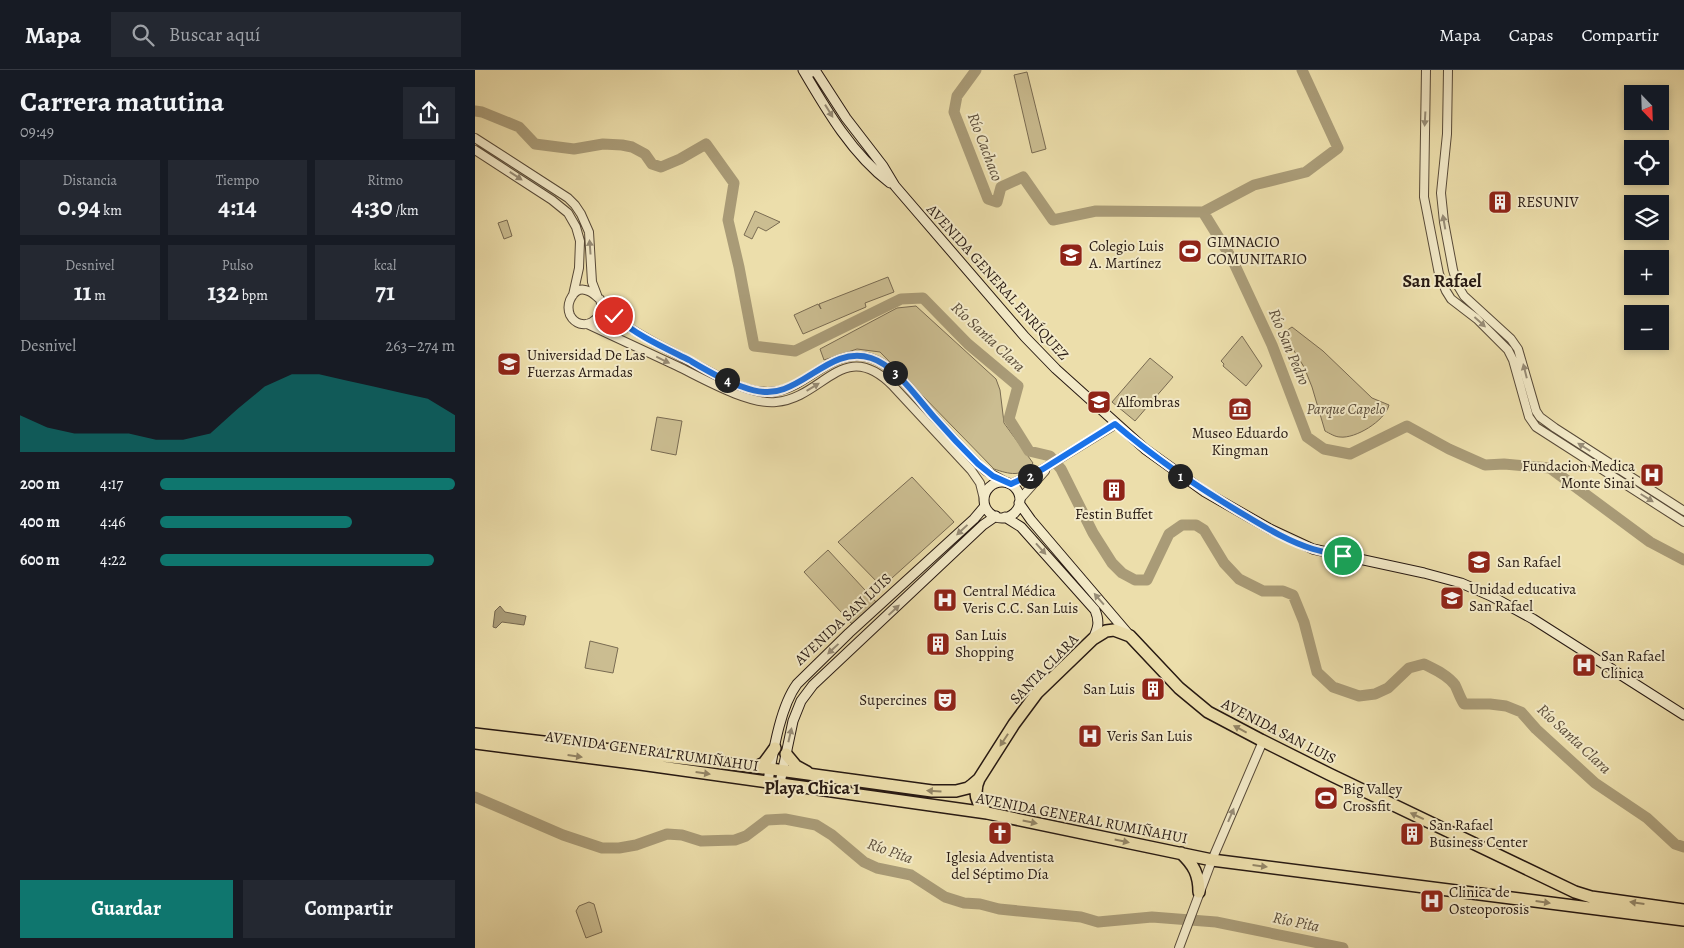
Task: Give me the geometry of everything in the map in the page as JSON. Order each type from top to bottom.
[{"type":"highway","name":"SANTA CLARA","points":[[979,779],[1029,702],[1093,639],[1106,631],[1115,630],[1130,636]]},
{"type":"highway","name":"AVENIDA SAN LUIS","points":[[1130,636],[1163,673],[1194,702],[1208,712],[1263,741],[1575,892],[1591,897],[1684,910]]},
{"type":"highway","name":"AVENIDA GENERAL RUMIÑAHUI","points":[[475,734],[756,767],[932,791],[968,788],[979,779]]},
{"type":"highway","name":"AVENIDA GENERAL RUMIÑAHUI","points":[[475,743],[780,783],[987,813],[1212,860],[1684,920]]},
{"type":"highway","points":[[756,767],[764,762],[775,748]]},
{"type":"highway","points":[[786,754],[796,766],[811,774]]},
{"type":"highway","points":[[979,779],[976,794],[979,805],[987,813]]},
{"type":"highway","points":[[1181,853],[1196,870],[1199,881],[1198,896]]},
{"type":"main road","points":[[805,73],[815,70]]},
{"type":"main road","name":"AVENIDA GENERAL ENRÍQUEZ","points":[[815,70],[846,118],[883,166],[895,186],[1025,337],[1115,424],[1178,474],[1270,530],[1313,549],[1424,573],[1461,583],[1485,593],[1533,619],[1684,716]]},
{"type":"main road","name":"AVENIDA GENERAL ENRÍQUEZ","points":[[805,73],[837,125],[856,150],[876,172],[895,186]]},
{"type":"main road","points":[[1000,517],[1011,515],[1017,510],[1020,501],[1019,493],[1008,483],[1001,482],[991,485],[987,489],[984,502],[989,512],[1021,527],[1095,610],[1099,619],[1093,639]]},
{"type":"main road","name":"AVENIDA SAN LUIS","points":[[1020,501],[1031,520],[1130,636]]},
{"type":"main road","name":"AVENIDA SAN LUIS","points":[[768,782],[785,706],[790,694],[803,676],[974,519],[984,502]]},
{"type":"main road","name":"AVENIDA SAN LUIS","points":[[780,783],[793,721],[801,701],[813,685],[983,525],[1000,517]]},
{"type":"main road","points":[[938,552],[946,561]]},
{"type":"main road","points":[[803,676],[813,685]]},
{"type":"street","points":[[1426,70],[1424,197],[1439,274],[1446,291],[1451,299],[1477,319],[1511,354],[1533,423],[1541,431],[1684,522]]},
{"type":"street","points":[[1448,70],[1447,134],[1441,193],[1444,222],[1458,286],[1464,296],[1511,339],[1518,349],[1536,410],[1540,417],[1684,511]]},
{"type":"street","points":[[475,138],[562,194],[575,205],[581,214],[589,232],[592,282],[599,297],[602,310],[593,322],[587,324]]},
{"type":"street","points":[[475,150],[552,200],[568,213],[581,241],[579,268],[573,295],[568,305],[570,315],[577,322],[587,324],[731,392],[762,402],[774,403],[795,397],[845,368],[857,366],[874,370],[893,386],[977,478],[984,502]]},
{"type":"street","points":[[573,295],[587,290],[599,297],[614,316],[640,335],[725,380],[756,390],[767,392],[786,389],[841,358],[855,356],[871,358],[879,361],[895,374],[944,429],[978,464],[993,476],[1008,483],[1051,465]]},
{"type":"street","points":[[1533,423],[1540,417]]},
{"type":"street","points":[[1020,501],[1051,465],[1115,424]]},
{"type":"street","points":[[938,435],[944,429]]},
{"type":"street","points":[[1179,948],[1212,860],[1263,741]]},
{"type":"green space","points":[[1027,72],[1046,149],[1032,153],[1014,75]]},
{"type":"green space","points":[[755,211],[780,222],[766,231],[758,227],[752,239],[744,235]]},
{"type":"green space","points":[[507,220],[512,236],[504,239],[498,223]]},
{"type":"green space","points":[[888,277],[894,292],[865,303],[866,307],[803,334],[794,315],[818,304],[821,309],[819,304]]},
{"type":"green space","points":[[916,306],[996,379],[1000,390],[1004,423],[1033,463],[1029,468],[1020,473],[1010,473],[994,469],[880,352],[857,349],[824,360],[820,349],[897,308]]},
{"type":"green space","name":"Parque Capelo","points":[[1292,327],[1323,351],[1372,398],[1389,405],[1376,423],[1361,432],[1346,437],[1338,437],[1325,431],[1304,367],[1283,333]]},
{"type":"green space","points":[[1242,336],[1262,366],[1246,386],[1223,366],[1224,364],[1221,361]]},
{"type":"green space","points":[[1150,358],[1173,377],[1135,421],[1112,402]]},
{"type":"green space","points":[[657,417],[682,421],[676,455],[651,450]]},
{"type":"green space","points":[[912,477],[954,522],[882,587],[838,542]]},
{"type":"green space","points":[[828,550],[877,603],[853,625],[804,572]]},
{"type":"green space","points":[[590,641],[618,648],[613,673],[585,668]]},
{"type":"green space","points":[[589,902],[594,904],[602,932],[586,938],[576,911],[579,906]]},
{"type":"shaded area","points":[[500,606],[505,612],[526,616],[524,625],[502,622],[496,628],[493,627],[495,611]]},
{"type":"waterway","name":"Río Cachaco","points":[[976,70],[957,96],[954,112],[988,199],[997,202],[1001,187],[1023,177],[1053,220],[1096,211],[1203,212]]},
{"type":"waterway","name":"Río San Pedro","points":[[1302,70],[1338,148],[1306,172],[1254,185],[1203,212],[1232,259],[1272,345],[1307,437],[1324,449],[1350,454],[1407,426],[1449,449],[1485,465],[1504,464],[1550,468],[1650,542],[1684,560]]},
{"type":"waterway","name":"Río Santa Clara","points":[[475,111],[519,127],[535,144],[574,149],[603,144],[622,145],[632,147],[645,154],[652,164],[661,167],[680,159],[706,144],[734,183],[728,220],[754,346],[795,351],[901,299],[923,298],[968,344],[1018,386],[1009,419],[1029,451],[1050,456],[1061,469],[1093,533],[1112,563],[1122,573],[1135,580],[1147,580],[1169,534],[1182,525],[1196,525],[1204,530],[1224,563],[1239,579],[1263,591],[1283,591],[1293,595],[1304,622],[1317,672],[1333,687],[1359,696],[1375,694],[1388,688],[1409,668],[1424,664],[1449,678],[1455,685],[1464,704],[1506,706],[1521,712],[1536,729],[1595,783],[1647,818],[1675,844],[1684,847]]},
{"type":"waterway","name":"Río Pita","points":[[475,797],[563,835],[602,848],[636,845],[667,834],[682,835],[701,841],[735,840],[746,836],[767,820],[785,819],[816,825],[832,835],[864,862],[877,868],[911,875],[945,897],[964,903],[980,904],[999,909],[1081,917],[1098,922],[1152,917],[1216,922],[1343,948]]},
{"type":"place","name":"RESUNIV","points":[[1500,202]]},
{"type":"place","name":"GIMNACIO COMUNITARIO","points":[[1190,251]]},
{"type":"place","name":"Colegio Luis A. Martínez","points":[[1071,255]]},
{"type":"place","name":"Universidad De Las Fuerzas Armadas","points":[[509,364]]},
{"type":"place","name":"Alfombras","points":[[1099,402]]},
{"type":"place","name":"Museo Eduardo Kingman","points":[[1240,409]]},
{"type":"place","name":"Fundacion Medica Monte Sinai","points":[[1652,475]]},
{"type":"place","name":"Festin Buffet","points":[[1114,490]]},
{"type":"place","name":"San Rafael","points":[[1479,562]]},
{"type":"place","name":"Unidad educativa San Rafael","points":[[1452,598]]},
{"type":"place","name":"Central Médica Veris C.C. San Luis","points":[[945,600]]},
{"type":"place","name":"San Luis Shopping","points":[[938,644]]},
{"type":"place","name":"San Rafael Clínica","points":[[1584,665]]},
{"type":"place","name":"San Luis","points":[[1153,689]]},
{"type":"place","name":"Supercines","points":[[945,700]]},
{"type":"place","name":"Veris San Luis","points":[[1090,736]]},
{"type":"place","name":"Big Valley Crossfit","points":[[1326,798]]},
{"type":"place","name":"Iglesia Adventista del Séptimo Día","points":[[1000,833]]},
{"type":"place","name":"San Rafael Business Center","points":[[1412,834]]},
{"type":"place","name":"Clinica de Osteoporosis","points":[[1432,901]]},
{"type":"district","name":"San Rafael","points":[[1442,281]]},
{"type":"district","name":"Playa Chica 1","points":[[812,788]]},
{"type":"route","points":[[614,316],[640,335],[725,380],[743,387],[767,392],[786,389],[841,358],[864,356],[879,361],[895,374],[978,464],[993,476],[1011,484],[1043,469],[1115,424],[1164,464],[1205,492],[1270,530],[1313,549],[1343,556]]}]
